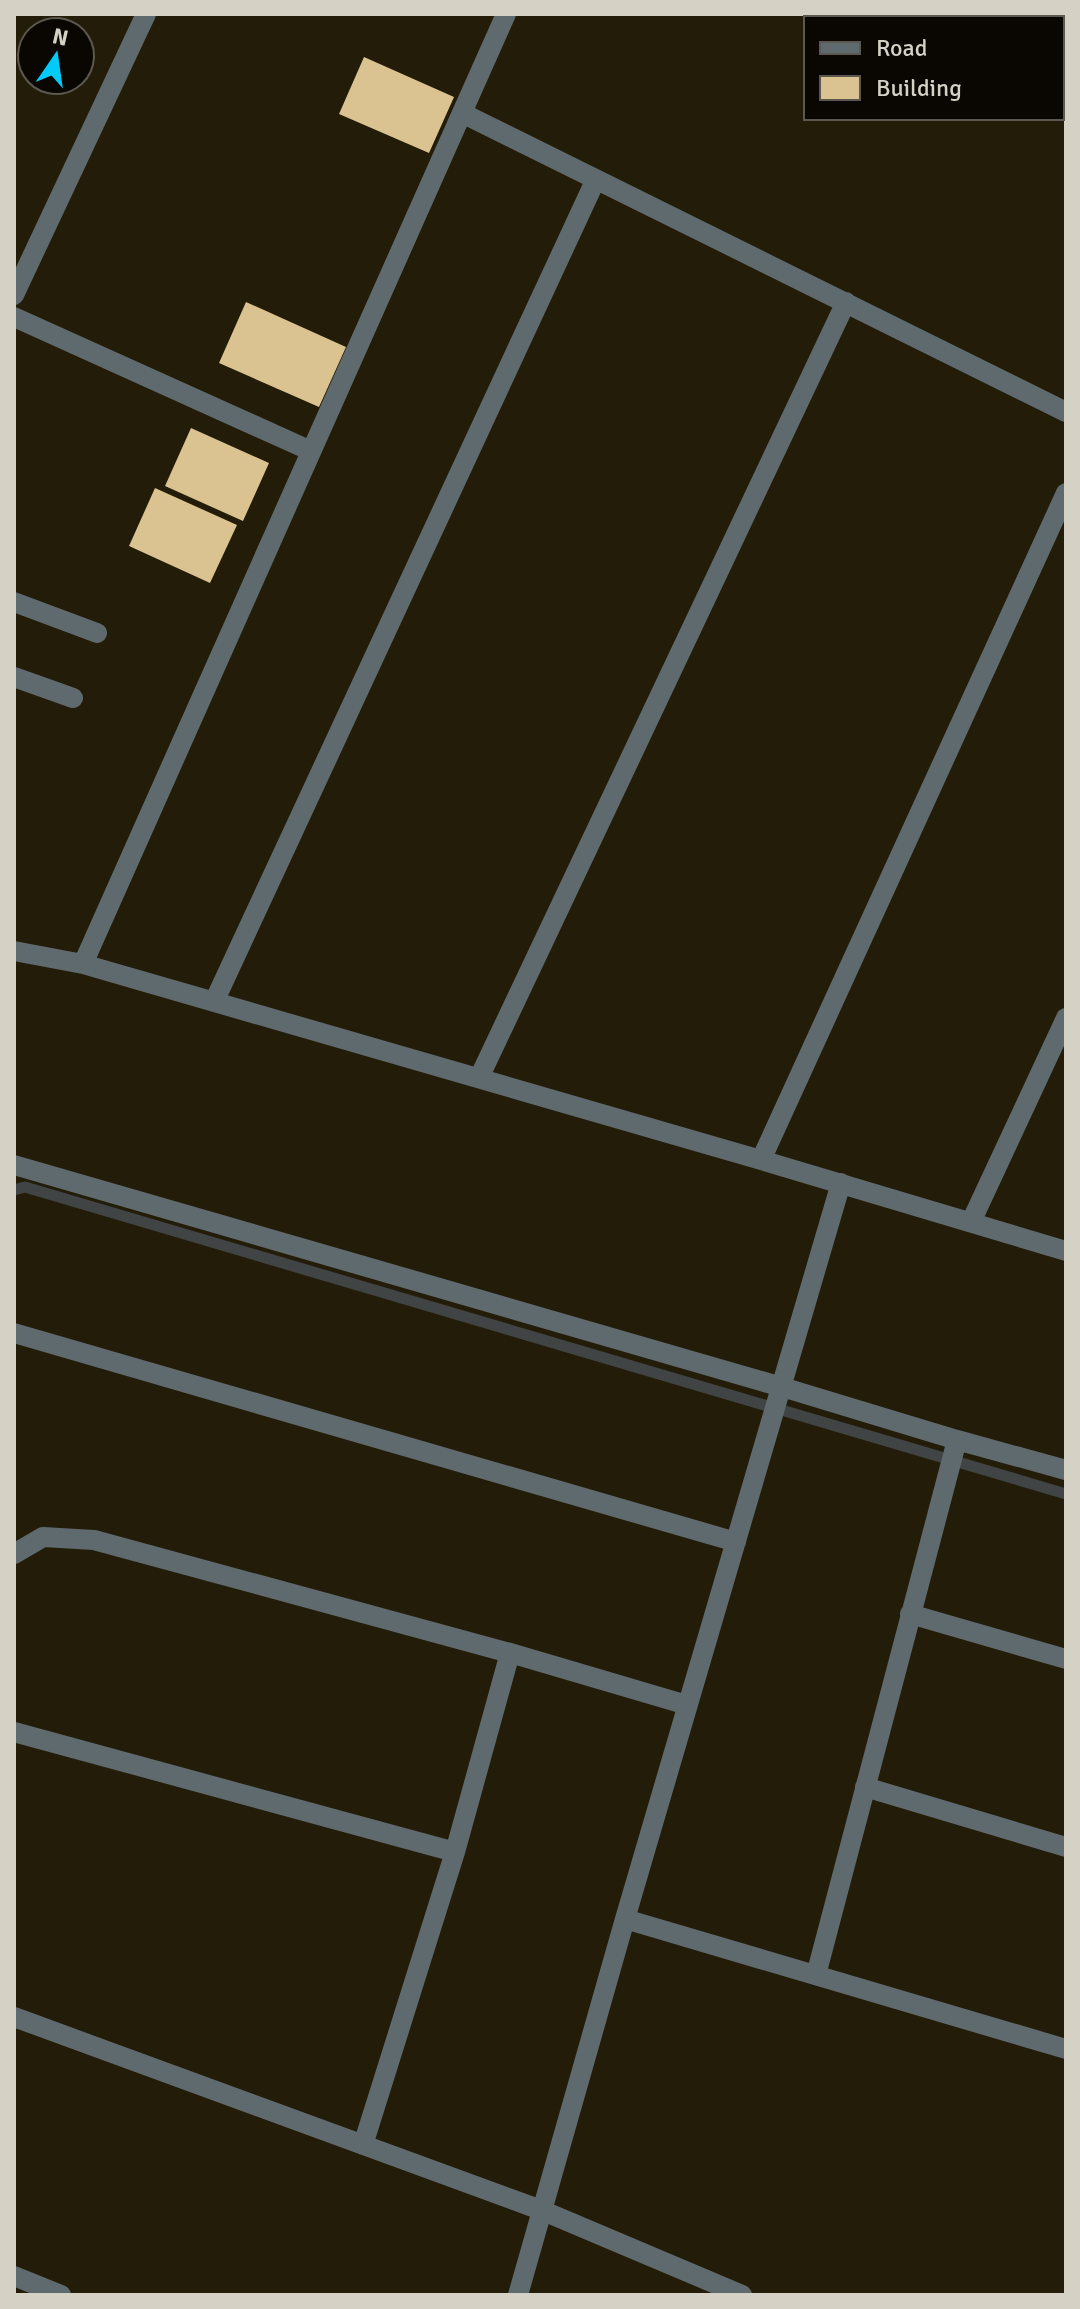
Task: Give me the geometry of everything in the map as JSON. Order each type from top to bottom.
[{"type":"street","points":[[14,295],[146,14]]},
{"type":"street","points":[[83,964],[506,14]]},
{"type":"street","points":[[462,113],[1066,412]]},
{"type":"street","points":[[214,1002],[596,179]]},
{"type":"street","points":[[479,1078],[846,302]]},
{"type":"street","points":[[14,317],[311,451]]},
{"type":"street","points":[[761,1160],[1066,493]]},
{"type":"street","points":[[14,602],[97,633]]},
{"type":"street","points":[[14,677],[73,698]]},
{"type":"street","points":[[14,951],[83,964],[1066,1251]]},
{"type":"street","points":[[971,1222],[1066,1018]]},
{"type":"street","points":[[14,1165],[1066,1470]]},
{"type":"street","points":[[518,2295],[841,1183]]},
{"type":"street","points":[[14,1333],[736,1542]]},
{"type":"street","points":[[816,1975],[957,1440]]},
{"type":"street","points":[[14,1554],[43,1537],[94,1540],[510,1653],[687,1705]]},
{"type":"street","points":[[910,1614],[1066,1659]]},
{"type":"street","points":[[363,2145],[455,1852],[510,1653]]},
{"type":"street","points":[[14,1732],[455,1852]]},
{"type":"street","points":[[865,1787],[1066,1847]]},
{"type":"street","points":[[625,1919],[1066,2049]]},
{"type":"street","points":[[14,2017],[541,2210],[742,2295]]},
{"type":"street","points":[[14,2276],[61,2295]]},
{"type":"building","points":[[364,57],[454,97],[429,153],[339,114]]},
{"type":"building","points":[[246,302],[346,347],[319,407],[219,363]]},
{"type":"building","points":[[191,428],[269,463],[243,521],[165,486]]},
{"type":"building","points":[[155,488],[237,525],[210,583],[129,546]]},
{"type":"waterway","points":[[14,1190],[25,1187],[1066,1494]]}]
